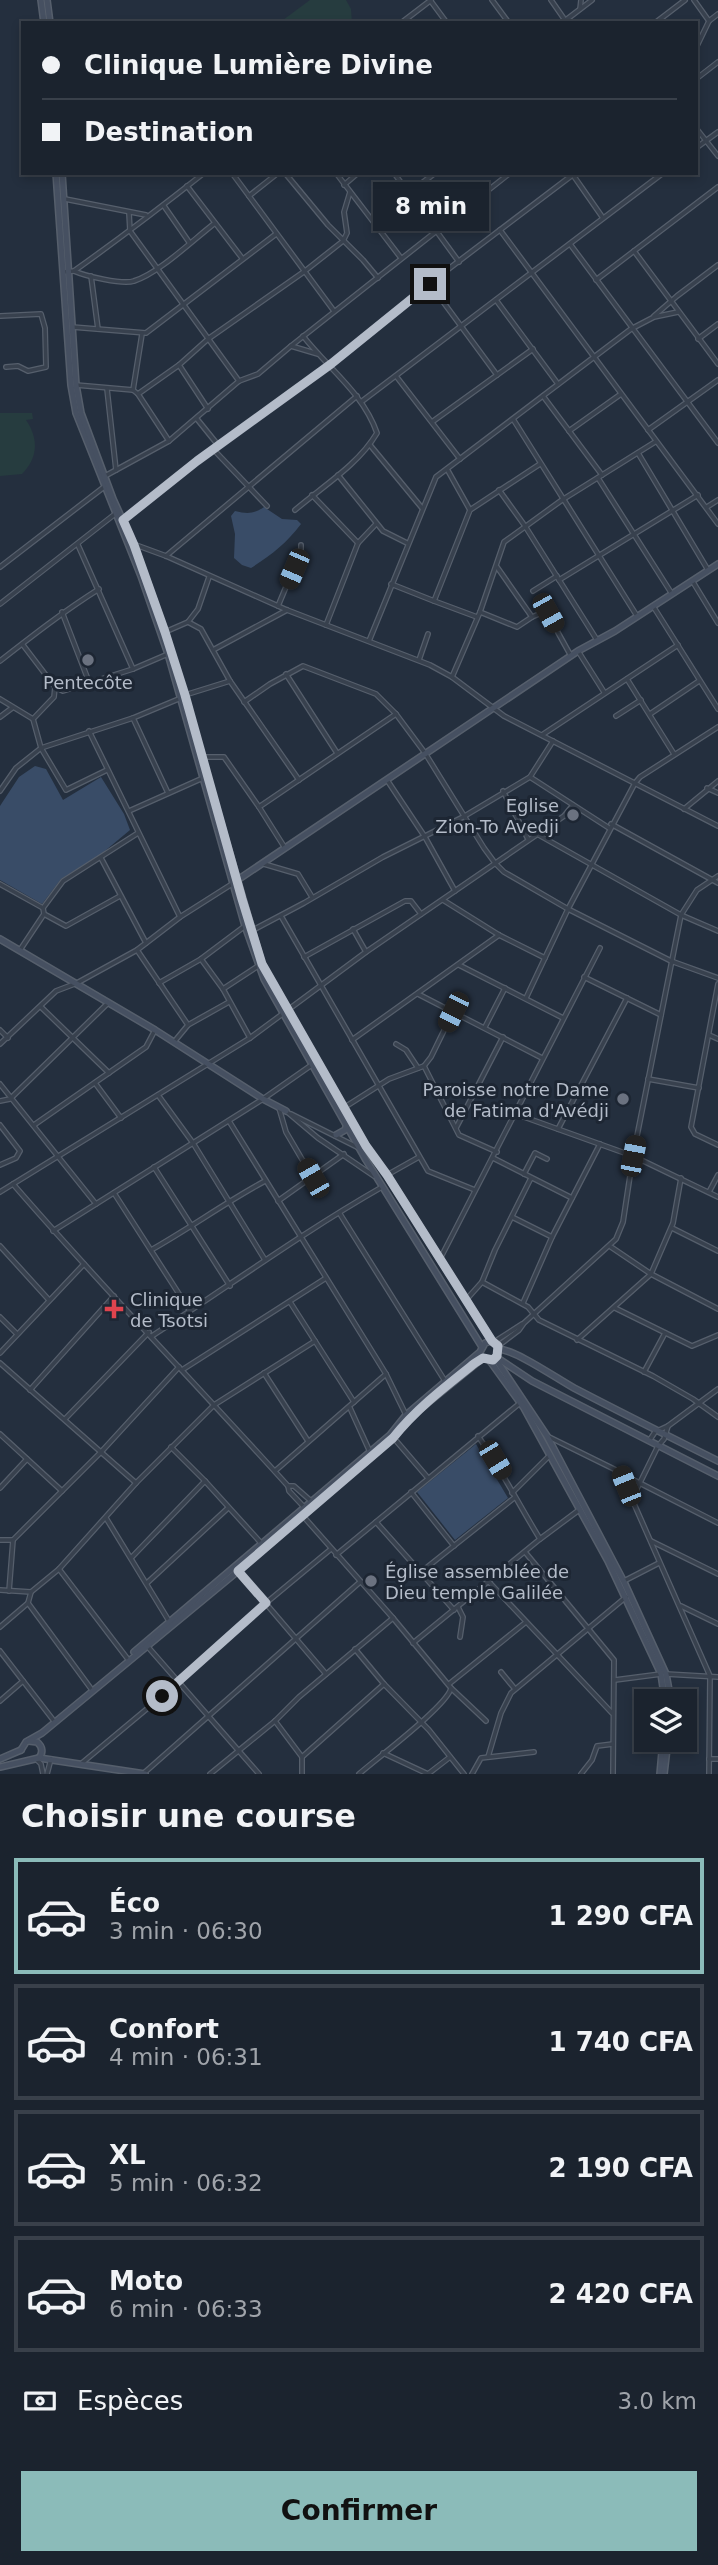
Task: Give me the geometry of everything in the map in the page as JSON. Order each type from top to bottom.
[{"type":"main road","points":[[41,0],[44,21]]},
{"type":"main road","points":[[47,0],[50,21]]},
{"type":"main road","points":[[56,175],[69,272],[76,385],[81,413],[183,696],[203,778],[262,964],[347,1124],[387,1175],[467,1300],[513,1383],[547,1436],[624,1582],[628,1596]]},
{"type":"main road","points":[[60,199],[62,175]]},
{"type":"main road","points":[[69,272],[71,385],[76,413],[104,487],[134,545],[165,632],[202,757],[258,967],[343,1108],[363,1147],[366,1160],[482,1352]]},
{"type":"main road","points":[[235,882],[578,651],[637,617],[718,564]]},
{"type":"main road","points":[[0,939],[286,1111]]},
{"type":"main road","points":[[336,1135],[345,1130],[347,1124]]},
{"type":"main road","points":[[26,1760],[21,1750],[23,1744],[42,1733],[100,1685],[169,1622],[392,1436],[406,1415],[482,1352],[505,1349],[718,1461]]},
{"type":"main road","points":[[100,1685],[127,1658],[303,1516],[482,1352],[495,1350]]},
{"type":"main road","points":[[495,1350],[521,1374],[718,1476]]},
{"type":"main road","points":[[495,1350],[520,1402],[628,1596],[664,1674],[666,1689]]},
{"type":"main road","points":[[513,1383],[515,1377],[521,1374]]},
{"type":"main road","points":[[37,1742],[42,1733]]},
{"type":"main road","points":[[29,1741],[37,1742],[52,1759]]},
{"type":"main road","points":[[38,1759],[42,1748]]},
{"type":"main road","points":[[0,1759],[21,1750]]},
{"type":"main road","points":[[662,1774],[664,1752]]},
{"type":"main road","points":[[0,1767],[26,1760],[52,1759],[144,1774]]},
{"type":"street","points":[[404,21],[431,0],[446,21]]},
{"type":"street","points":[[492,0],[508,21]]},
{"type":"street","points":[[551,0],[564,21]]},
{"type":"street","points":[[580,9],[581,0]]},
{"type":"street","points":[[566,21],[592,0]]},
{"type":"street","points":[[658,21],[685,0]]},
{"type":"street","points":[[694,0],[709,21]]},
{"type":"street","points":[[699,39],[709,21],[718,14]]},
{"type":"street","points":[[698,77],[718,62]]},
{"type":"street","points":[[698,131],[718,156]]},
{"type":"street","points":[[698,147],[718,132]]},
{"type":"street","points":[[69,272],[131,231],[201,175]]},
{"type":"street","points":[[233,175],[334,311]]},
{"type":"street","points":[[249,196],[275,175]]},
{"type":"street","points":[[287,175],[377,278]]},
{"type":"street","points":[[337,175],[401,258]]},
{"type":"street","points":[[344,185],[356,175]]},
{"type":"street","points":[[396,175],[459,262]]},
{"type":"street","points":[[409,193],[432,175]]},
{"type":"street","points":[[104,476],[169,441],[239,381],[258,374],[507,175]]},
{"type":"street","points":[[562,175],[566,180]]},
{"type":"street","points":[[121,521],[218,445],[331,364],[573,175]]},
{"type":"street","points":[[575,175],[603,218]]},
{"type":"street","points":[[361,402],[660,175]]},
{"type":"street","points":[[187,186],[242,258]]},
{"type":"street","points":[[596,280],[718,187]]},
{"type":"street","points":[[138,394],[342,241],[346,233],[344,212],[350,192]]},
{"type":"street","points":[[60,199],[148,215]]},
{"type":"street","points":[[164,206],[189,243]]},
{"type":"street","points":[[129,213],[131,231],[239,381]]},
{"type":"street","points":[[69,272],[131,282],[157,268],[215,223]]},
{"type":"street","points":[[500,230],[718,524]]},
{"type":"street","points":[[72,327],[142,334],[185,305],[275,234]]},
{"type":"street","points":[[569,244],[718,443]]},
{"type":"street","points":[[634,251],[718,364]]},
{"type":"street","points":[[369,640],[433,480],[593,356],[654,317],[718,265]]},
{"type":"street","points":[[90,276],[97,329]]},
{"type":"street","points":[[430,284],[497,375]]},
{"type":"street","points":[[496,300],[558,384]]},
{"type":"street","points":[[654,317],[678,312]]},
{"type":"street","points":[[0,316],[41,313],[45,328],[46,368],[27,371],[18,366],[6,367]]},
{"type":"street","points":[[698,339],[718,324]]},
{"type":"street","points":[[133,390],[142,334]]},
{"type":"street","points":[[295,510],[370,445],[377,433],[357,396],[303,336]]},
{"type":"street","points":[[292,346],[318,354]]},
{"type":"street","points":[[432,422],[533,349]]},
{"type":"street","points":[[179,365],[208,409]]},
{"type":"street","points":[[396,376],[460,459]]},
{"type":"street","points":[[648,430],[718,380]]},
{"type":"street","points":[[76,385],[133,390],[169,441]]},
{"type":"street","points":[[107,389],[116,471]]},
{"type":"street","points":[[569,431],[621,394]]},
{"type":"street","points":[[166,556],[357,396]]},
{"type":"street","points":[[543,396],[600,476],[672,593]]},
{"type":"street","points":[[197,419],[218,445]]},
{"type":"street","points":[[513,419],[637,617]]},
{"type":"street","points":[[452,677],[504,542],[562,500],[656,442]]},
{"type":"street","points":[[370,445],[422,508]]},
{"type":"street","points":[[214,449],[267,506]]},
{"type":"street","points":[[638,453],[708,570]]},
{"type":"street","points":[[434,601],[470,510],[540,464]]},
{"type":"street","points":[[447,469],[470,510]]},
{"type":"street","points":[[338,475],[383,531],[407,543]]},
{"type":"street","points":[[0,567],[104,487]]},
{"type":"street","points":[[499,491],[525,526],[597,640]]},
{"type":"street","points":[[312,495],[358,543]]},
{"type":"street","points":[[533,591],[599,556],[698,495]]},
{"type":"street","points":[[707,507],[718,500]]},
{"type":"street","points":[[0,604],[116,514]]},
{"type":"street","points":[[326,625],[358,543],[376,524]]},
{"type":"street","points":[[78,545],[133,669]]},
{"type":"street","points":[[134,545],[166,556],[287,611],[419,660],[452,677],[494,709],[718,826]]},
{"type":"street","points":[[278,606],[301,551],[301,545]]},
{"type":"street","points":[[496,566],[533,617]]},
{"type":"street","points":[[165,632],[188,622],[198,609],[209,576]]},
{"type":"street","points":[[692,580],[718,623]]},
{"type":"street","points":[[391,584],[514,627],[546,611],[571,656]]},
{"type":"street","points":[[0,661],[62,612],[99,589]]},
{"type":"street","points":[[653,606],[718,709]]},
{"type":"street","points":[[213,650],[287,611]]},
{"type":"street","points":[[62,612],[89,682]]},
{"type":"street","points":[[188,622],[201,629],[230,681],[299,780]]},
{"type":"street","points":[[419,660],[428,634]]},
{"type":"street","points":[[23,645],[55,687],[63,691]]},
{"type":"street","points":[[542,735],[678,645]]},
{"type":"street","points":[[578,651],[604,692]]},
{"type":"street","points":[[33,719],[63,691],[133,669],[168,654]]},
{"type":"street","points":[[244,702],[299,666],[308,667],[376,694],[396,713],[425,753],[463,817],[495,863],[529,887],[568,909],[671,961],[718,978]]},
{"type":"street","points":[[286,674],[337,754]]},
{"type":"street","points":[[626,679],[674,754]]},
{"type":"street","points":[[0,791],[16,768],[41,747],[133,718],[183,696],[230,681]]},
{"type":"street","points":[[650,715],[699,681]]},
{"type":"street","points":[[54,697],[55,687]]},
{"type":"street","points":[[0,699],[33,719],[41,747],[66,790],[107,770]]},
{"type":"street","points":[[616,716],[641,700]]},
{"type":"street","points":[[0,717],[13,707]]},
{"type":"street","points":[[259,807],[396,713]]},
{"type":"street","points":[[133,718],[168,793]]},
{"type":"street","points":[[526,998],[610,826],[635,783],[674,754],[718,727]]},
{"type":"street","points":[[89,731],[180,917]]},
{"type":"street","points":[[251,931],[383,856],[463,817],[530,777],[553,741]]},
{"type":"street","points":[[202,757],[224,757],[285,848]]},
{"type":"street","points":[[530,777],[573,806],[718,883]]},
{"type":"street","points":[[129,811],[203,778]]},
{"type":"street","points":[[387,780],[425,837],[456,891]]},
{"type":"street","points":[[684,809],[718,781]]},
{"type":"street","points":[[708,788],[718,793]]},
{"type":"street","points":[[503,791],[528,839]]},
{"type":"street","points":[[0,1192],[58,1159],[250,1038],[366,952],[564,816],[573,806]]},
{"type":"street","points":[[20,950],[63,881],[138,833]]},
{"type":"street","points":[[537,834],[681,915],[718,931]]},
{"type":"street","points":[[100,858],[146,943]]},
{"type":"street","points":[[262,863],[298,874],[312,898]]},
{"type":"street","points":[[495,1350],[517,1326],[534,1315],[611,1247],[623,1223],[633,1156],[681,915],[697,890],[718,876]]},
{"type":"street","points":[[0,1044],[49,996],[62,987],[76,983],[137,950],[180,917],[235,882]]},
{"type":"street","points":[[0,884],[66,926],[120,896]]},
{"type":"street","points":[[443,900],[499,935],[545,958]]},
{"type":"street","points":[[304,957],[405,901],[411,901],[421,914]]},
{"type":"street","points":[[281,916],[428,1171],[475,1190]]},
{"type":"street","points":[[158,983],[201,959],[245,926]]},
{"type":"street","points":[[353,929],[366,952]]},
{"type":"street","points":[[352,1040],[499,935]]},
{"type":"street","points":[[440,1259],[600,948]]},
{"type":"street","points":[[137,950],[188,1025]]},
{"type":"street","points":[[201,959],[223,989],[250,1038]]},
{"type":"street","points":[[458,965],[563,1018]]},
{"type":"street","points":[[223,989],[258,967]]},
{"type":"street","points":[[584,977],[661,1015]]},
{"type":"street","points":[[718,984],[691,1130],[718,1145]]},
{"type":"street","points":[[485,1027],[505,988]]},
{"type":"street","points":[[418,994],[542,1058]]},
{"type":"street","points":[[558,1129],[627,998]]},
{"type":"street","points":[[174,1042],[188,1025],[229,1002]]},
{"type":"street","points":[[0,1101],[10,1098],[108,1003]]},
{"type":"street","points":[[40,1007],[109,1073]]},
{"type":"street","points":[[343,1108],[389,1079],[424,1066],[453,1012]]},
{"type":"street","points":[[0,1030],[8,1038]]},
{"type":"street","points":[[34,1125],[146,1047],[155,1030]]},
{"type":"street","points":[[709,1035],[718,1039]]},
{"type":"street","points":[[455,1129],[503,1037]]},
{"type":"street","points":[[396,1044],[406,1050],[418,1068]]},
{"type":"street","points":[[53,1231],[229,1121],[313,1064]]},
{"type":"street","points":[[424,1066],[461,1137],[496,1153]]},
{"type":"street","points":[[648,1079],[699,1088]]},
{"type":"street","points":[[95,1083],[121,1118]]},
{"type":"street","points":[[0,1084],[96,1204]]},
{"type":"street","points":[[158,1095],[193,1143],[265,1260]]},
{"type":"street","points":[[279,1108],[286,1132],[313,1178]]},
{"type":"street","points":[[286,1111],[363,1147]]},
{"type":"street","points":[[286,1111],[318,1138],[376,1177]]},
{"type":"street","points":[[513,1113],[633,1156],[718,1197]]},
{"type":"street","points":[[229,1121],[386,1374],[406,1415]]},
{"type":"street","points":[[0,1125],[20,1151],[16,1158],[0,1165]]},
{"type":"street","points":[[523,1303],[552,1237],[600,1144]]},
{"type":"street","points":[[524,1174],[535,1153],[547,1159]]},
{"type":"street","points":[[278,1201],[344,1154]]},
{"type":"street","points":[[387,1175],[419,1157]]},
{"type":"street","points":[[493,1158],[572,1198]]},
{"type":"street","points":[[355,1161],[375,1159]]},
{"type":"street","points":[[154,1167],[230,1286]]},
{"type":"street","points":[[708,1192],[718,1175]]},
{"type":"street","points":[[577,1340],[651,1274],[671,1228],[681,1177]]},
{"type":"street","points":[[467,1300],[482,1282],[531,1178]]},
{"type":"street","points":[[151,1250],[265,1181]]},
{"type":"street","points":[[13,1184],[53,1231],[275,1471],[304,1507]]},
{"type":"street","points":[[65,1420],[150,1334],[383,1187]]},
{"type":"street","points":[[114,1192],[190,1311]]},
{"type":"street","points":[[340,1214],[445,1381]]},
{"type":"street","points":[[512,1217],[552,1237]]},
{"type":"street","points":[[671,1228],[718,1251]]},
{"type":"street","points":[[0,1246],[49,1300]]},
{"type":"street","points":[[611,1247],[651,1274],[718,1309]]},
{"type":"street","points":[[0,1353],[84,1264]]},
{"type":"street","points":[[9,1591],[13,1540],[180,1369],[326,1279]]},
{"type":"street","points":[[482,1282],[523,1303],[534,1315],[577,1340],[645,1372],[718,1417]]},
{"type":"street","points":[[30,1390],[114,1296]]},
{"type":"street","points":[[290,1302],[354,1402]]},
{"type":"street","points":[[615,1308],[692,1346],[718,1335]]},
{"type":"street","points":[[0,1317],[16,1333]]},
{"type":"street","points":[[645,1372],[665,1333]]},
{"type":"street","points":[[0,1627],[28,1603],[31,1592],[59,1569],[170,1447],[214,1405],[315,1341]]},
{"type":"street","points":[[0,1363],[136,1483]]},
{"type":"street","points":[[264,1373],[308,1440]]},
{"type":"street","points":[[275,1471],[386,1374]]},
{"type":"street","points":[[649,1441],[658,1430],[668,1426],[718,1389]]},
{"type":"street","points":[[336,1555],[520,1402]]},
{"type":"street","points":[[350,1408],[370,1452]]},
{"type":"street","points":[[631,1500],[668,1426]]},
{"type":"street","points":[[0,1434],[62,1491]]},
{"type":"street","points":[[392,1436],[428,1478]]},
{"type":"street","points":[[478,1436],[495,1460],[513,1496],[540,1539]]},
{"type":"street","points":[[547,1436],[718,1523]]},
{"type":"street","points":[[170,1447],[262,1544]]},
{"type":"street","points":[[421,1572],[513,1496],[550,1455]]},
{"type":"street","points":[[0,1488],[27,1459]]},
{"type":"street","points":[[620,1472],[710,1676],[709,1774]]},
{"type":"street","points":[[132,1557],[205,1481]]},
{"type":"street","points":[[288,1486],[294,1486],[311,1502]]},
{"type":"street","points":[[411,1492],[454,1546]]},
{"type":"street","points":[[148,1583],[228,1508]]},
{"type":"street","points":[[413,1643],[579,1510]]},
{"type":"street","points":[[303,1516],[450,1686],[486,1721]]},
{"type":"street","points":[[106,1518],[148,1583],[169,1622]]},
{"type":"street","points":[[376,1522],[463,1617],[460,1637]]},
{"type":"street","points":[[0,1540],[13,1540]]},
{"type":"street","points":[[650,1541],[718,1573]]},
{"type":"street","points":[[82,1763],[331,1549]]},
{"type":"street","points":[[525,1552],[614,1660],[613,1774]]},
{"type":"street","points":[[624,1582],[659,1563]]},
{"type":"street","points":[[59,1569],[127,1658]]},
{"type":"street","points":[[238,1571],[326,1674]]},
{"type":"street","points":[[144,1774],[360,1582]]},
{"type":"street","points":[[489,1582],[613,1714]]},
{"type":"street","points":[[0,1590],[31,1592]]},
{"type":"street","points":[[488,1757],[506,1702],[515,1689],[628,1596]]},
{"type":"street","points":[[28,1603],[92,1690]]},
{"type":"street","points":[[679,1605],[718,1624]]},
{"type":"street","points":[[210,1774],[393,1618]]},
{"type":"street","points":[[359,1774],[449,1696],[450,1686],[526,1622]]},
{"type":"street","points":[[145,1644],[259,1774]]},
{"type":"street","points":[[355,1650],[464,1774]]},
{"type":"street","points":[[0,1651],[54,1721]]},
{"type":"street","points":[[501,1672],[515,1689]]},
{"type":"street","points":[[615,1680],[664,1674],[718,1677]]},
{"type":"street","points":[[0,1701],[23,1681]]},
{"type":"street","points":[[302,1757],[384,1684]]},
{"type":"street","points":[[275,1721],[302,1757],[302,1774]]},
{"type":"street","points":[[581,1774],[592,1760],[597,1746],[613,1744]]},
{"type":"street","points":[[472,1774],[481,1758],[534,1752]]},
{"type":"street","points":[[383,1753],[428,1774],[450,1758]]},
{"type":"street","points":[[38,1759],[45,1774]]},
{"type":"street","points":[[45,1774],[52,1759]]},
{"type":"street","points":[[709,1759],[718,1759]]},
{"type":"green space","points":[[310,0],[346,0],[351,9],[352,21],[282,21]]},
{"type":"green space","points":[[0,413],[32,413],[33,419],[26,420],[35,441],[31,461],[22,474],[0,476]]},
{"type":"water","points":[[264,507],[282,519],[297,520],[301,524],[278,549],[251,568],[234,558],[235,534],[231,516],[235,511],[250,513]]},
{"type":"water","points":[[35,766],[46,769],[63,800],[101,777],[124,814],[130,830],[100,855],[61,879],[42,904],[0,880],[0,806],[19,777]]},
{"type":"water","points":[[476,1444],[508,1498],[455,1540],[417,1492]]},
{"type":"place","name":"Pentecôte","points":[[88,660]]},
{"type":"place","name":"Eglise Zion-To Avedji","points":[[573,815]]},
{"type":"place","name":"Paroisse notre Dame de Fatima d'Avédji","points":[[623,1099]]},
{"type":"place","name":"Clinique de Tsotsi","points":[[114,1309]]},
{"type":"place","name":"Église assemblée de Dieu temple Galilée","points":[[371,1581]]},
{"type":"route","points":[[162,1696],[266,1603],[238,1571],[393,1438],[408,1419],[428,1402],[475,1363],[483,1358],[493,1360],[498,1353],[498,1346],[480,1323],[343,1108],[262,964],[185,695],[165,632],[123,520],[181,473],[331,364],[430,284]]}]
